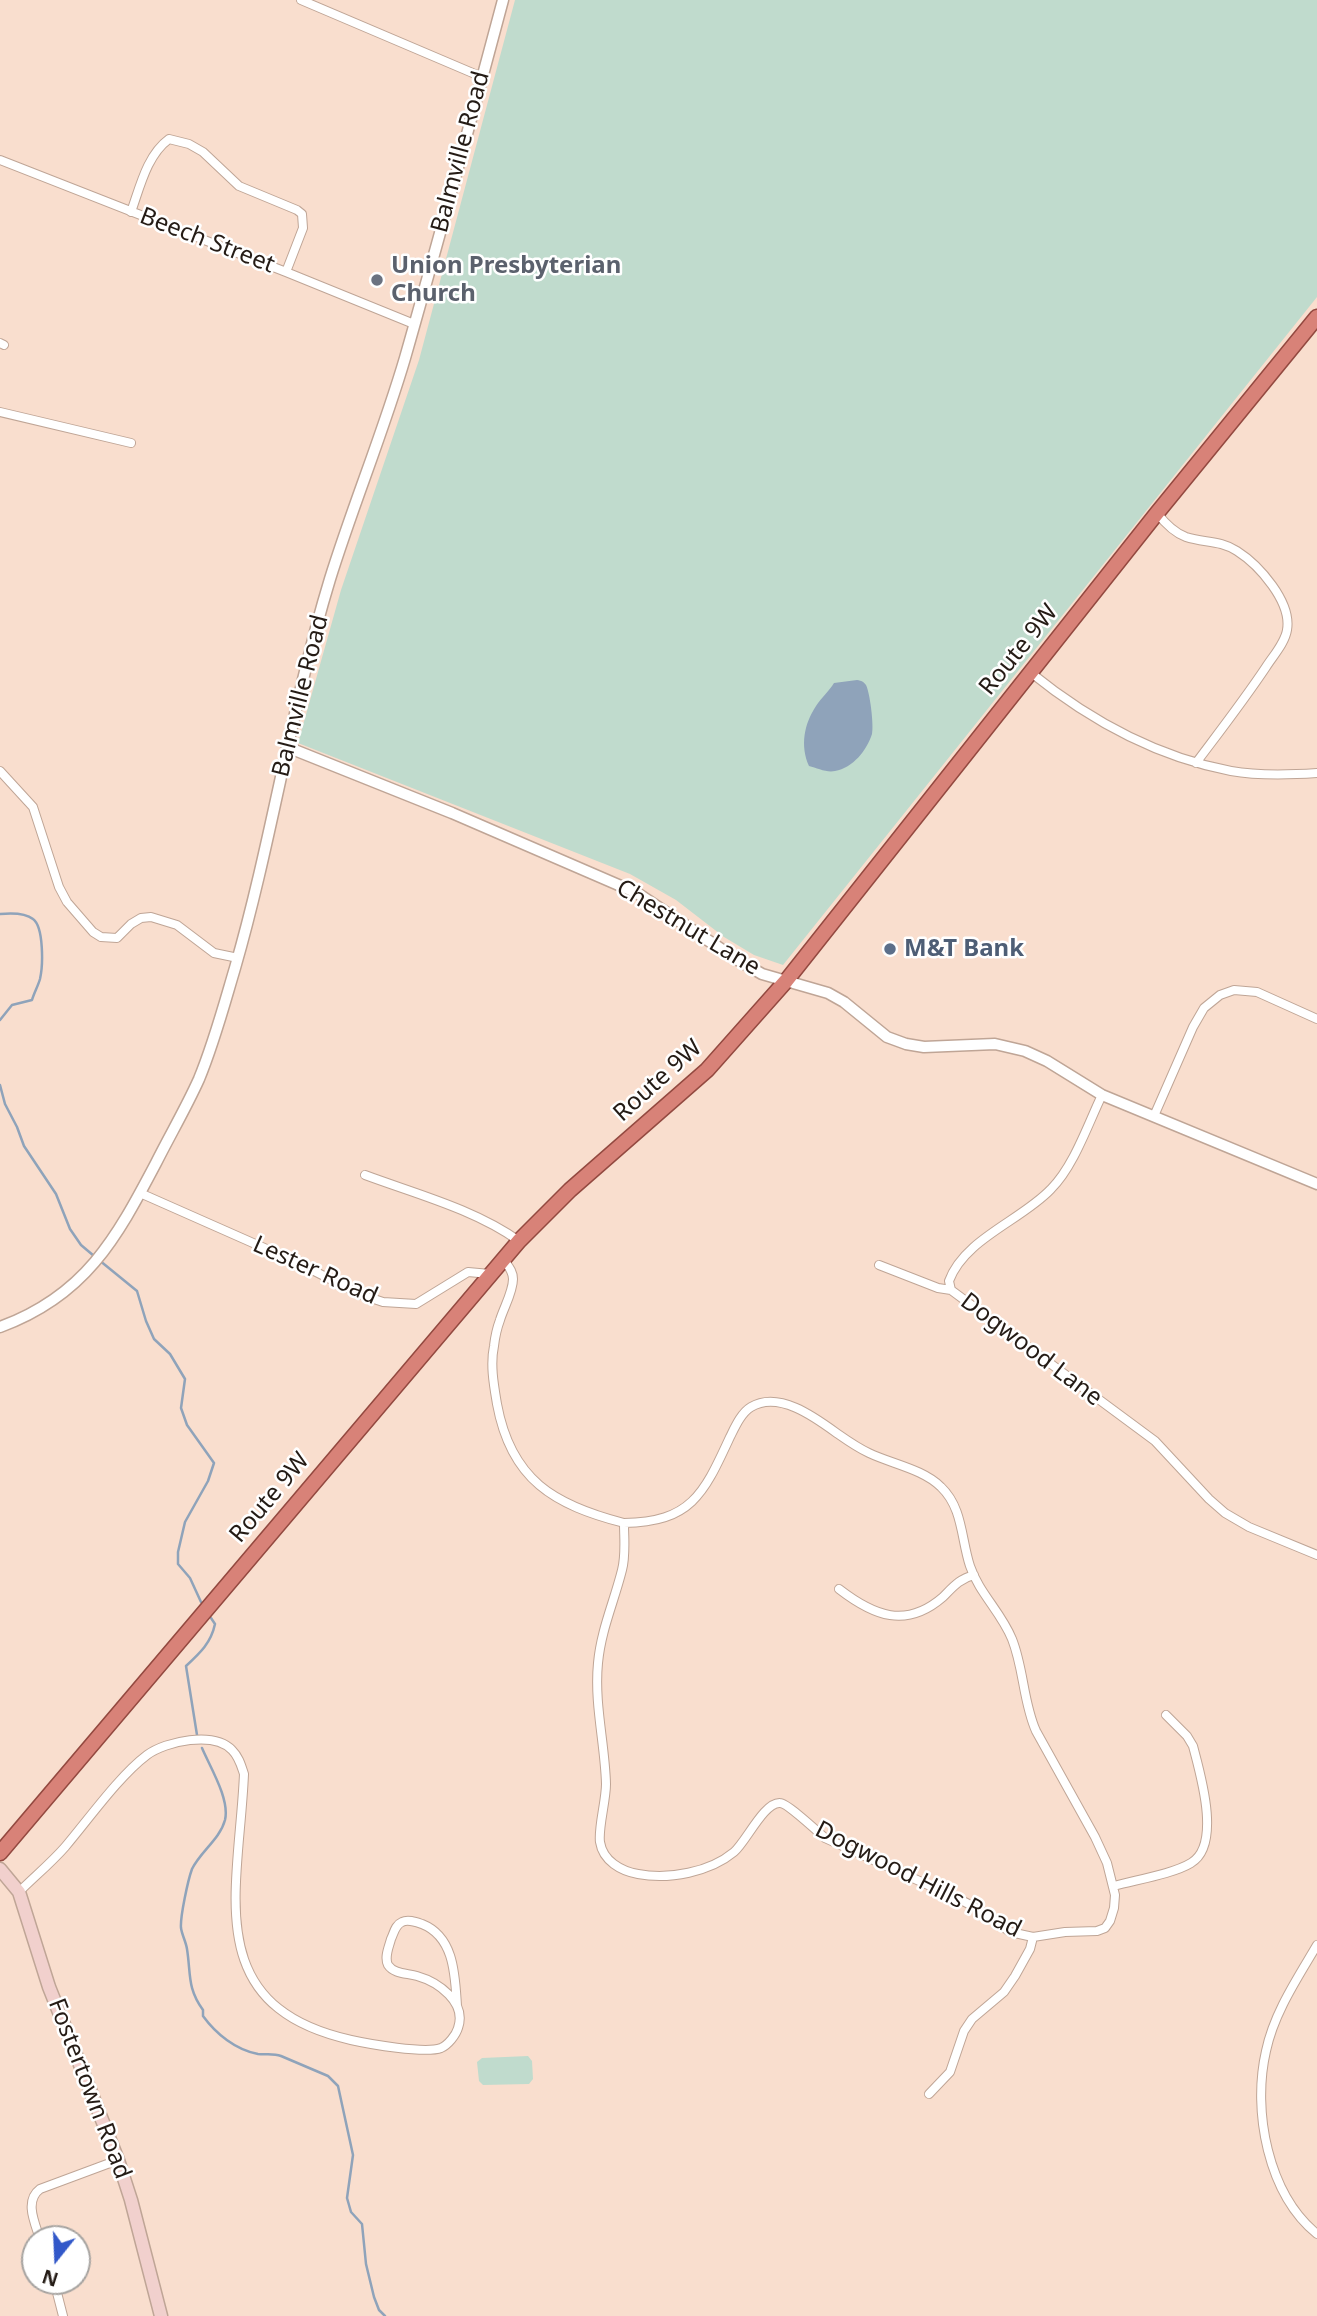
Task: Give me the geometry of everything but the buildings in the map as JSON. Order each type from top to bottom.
[{"type":"highway","name":"Route 9W","points":[[0,1853],[519,1241],[570,1190],[707,1070],[786,981],[1157,513],[1317,317]]},
{"type":"main road","name":"Fostertown Road","points":[[0,1869],[19,1892],[49,1987],[118,2160],[135,2212],[161,2316]]},
{"type":"street","points":[[301,0],[482,77]]},
{"type":"street","name":"Balmville Road","points":[[0,1327],[55,1299],[85,1275],[100,1258],[140,1193],[200,1077],[217,1030],[254,898],[287,747],[331,577],[390,405],[503,0]]},
{"type":"street","points":[[131,212],[149,165],[160,146],[169,139],[189,144],[203,152],[239,186],[297,209],[302,214],[303,228],[286,272]]},
{"type":"street","name":"Beech Street","points":[[0,160],[414,324]]},
{"type":"street","points":[[0,412],[131,443]]},
{"type":"street","points":[[1157,513],[1180,534],[1225,545],[1251,561],[1270,581],[1287,619],[1285,638],[1196,763]]},
{"type":"street","points":[[1030,672],[1062,698],[1104,723],[1149,745],[1196,763],[1265,774],[1317,773]]},
{"type":"street","name":"Chestnut Lane","points":[[287,747],[452,813],[637,892],[762,974],[828,993],[844,1002],[887,1037],[906,1044],[941,1047],[995,1044],[1011,1047],[1047,1061],[1101,1094],[1317,1184]]},
{"type":"street","points":[[0,771],[33,807],[59,887],[75,913],[93,932],[101,937],[117,938],[141,918],[164,920],[188,931],[206,949],[238,958]]},
{"type":"street","points":[[1154,1116],[1193,1027],[1204,1008],[1220,995],[1234,990],[1257,992],[1317,1019]]},
{"type":"street","name":"Dogwood Lane","points":[[1101,1094],[1067,1168],[1053,1187],[962,1258],[949,1281],[951,1290],[1155,1441],[1225,1513],[1249,1527],[1317,1555]]},
{"type":"street","points":[[365,1175],[477,1217],[519,1241]]},
{"type":"street","name":"Lester Road","points":[[140,1193],[296,1262],[362,1295],[383,1302],[416,1304],[468,1272],[490,1274]]},
{"type":"street","name":"Dogwood Hills Road","points":[[504,1260],[513,1278],[498,1324],[493,1350],[499,1413],[510,1448],[520,1466],[555,1496],[588,1513],[624,1523],[655,1521],[680,1512],[704,1488],[742,1416],[751,1406],[775,1403],[801,1410],[856,1446],[919,1473],[943,1488],[954,1505],[974,1575],[1006,1626],[1017,1656],[1029,1715],[1107,1863],[1114,1886],[1114,1908],[1105,1928],[1033,1937],[1010,1932],[961,1900],[825,1838],[787,1805],[780,1803],[769,1807],[733,1853],[710,1866],[680,1874],[657,1876],[639,1875],[613,1864],[600,1842],[606,1787],[597,1680],[605,1622],[622,1569],[624,1523]]},
{"type":"street","points":[[879,1265],[938,1288],[951,1290]]},
{"type":"street","points":[[839,1589],[868,1610],[888,1615],[910,1616],[942,1598],[965,1577],[974,1575]]},
{"type":"street","points":[[1114,1886],[1189,1864],[1200,1854],[1207,1839],[1209,1821],[1193,1746],[1166,1714]]},
{"type":"street","points":[[19,1892],[62,1851],[133,1767],[149,1753],[188,1740],[221,1742],[232,1749],[240,1760],[244,1774],[235,1880],[237,1935],[247,1967],[271,2004],[291,2019],[330,2036],[366,2044],[440,2048],[458,2029],[459,2018],[454,1972],[447,1946],[440,1935],[431,1927],[415,1921],[402,1921],[397,1926],[386,1957],[389,1966],[399,1973],[433,1983],[447,1992],[457,2006]]},
{"type":"street","points":[[929,2094],[950,2072],[964,2031],[972,2019],[1004,1992],[1015,1976],[1030,1949],[1033,1937]]},
{"type":"street","points":[[1317,1945],[1278,2015],[1266,2050],[1261,2085],[1268,2148],[1277,2179],[1296,2214],[1317,2234]]},
{"type":"street","points":[[36,2225],[31,2204],[34,2194],[40,2189],[118,2160]]},
{"type":"street","points":[[58,2295],[63,2316]]},
{"type":"green space","points":[[515,0],[1317,0],[1317,297],[783,965],[754,955],[724,937],[676,900],[630,874],[298,743],[341,590],[419,360]]},
{"type":"green space","points":[[528,2056],[532,2061],[533,2079],[529,2084],[483,2085],[479,2081],[477,2062],[482,2058]]},
{"type":"water","points":[[857,680],[866,685],[870,702],[872,734],[867,746],[853,762],[842,769],[829,771],[809,766],[804,743],[812,713],[834,683]]},
{"type":"waterway","points":[[0,914],[21,914],[33,919],[37,923],[41,938],[42,956],[40,979],[32,1000],[12,1005],[0,1020]]},
{"type":"waterway","points":[[0,1085],[5,1104],[24,1146],[56,1194],[70,1229],[81,1245],[94,1256]]},
{"type":"waterway","points":[[99,1260],[137,1291],[154,1339],[170,1354],[185,1379],[181,1408],[187,1425],[214,1463],[208,1481],[185,1522],[178,1552],[178,1564],[190,1578],[201,1602]]},
{"type":"waterway","points":[[197,1735],[186,1666],[211,1637],[215,1624],[211,1618]]},
{"type":"waterway","points":[[202,1748],[222,1793],[226,1812],[219,1833],[192,1869],[185,1898],[181,1928],[187,1949],[192,1988],[203,2010],[203,2016],[227,2040],[250,2052],[281,2056],[328,2076],[338,2086],[353,2155],[347,2198],[351,2212],[362,2224],[366,2264],[374,2297],[379,2310],[385,2316]]},
{"type":"place","name":"Union Presbyterian Church","points":[[377,280]]},
{"type":"place","name":"M&T Bank","points":[[890,949]]}]
